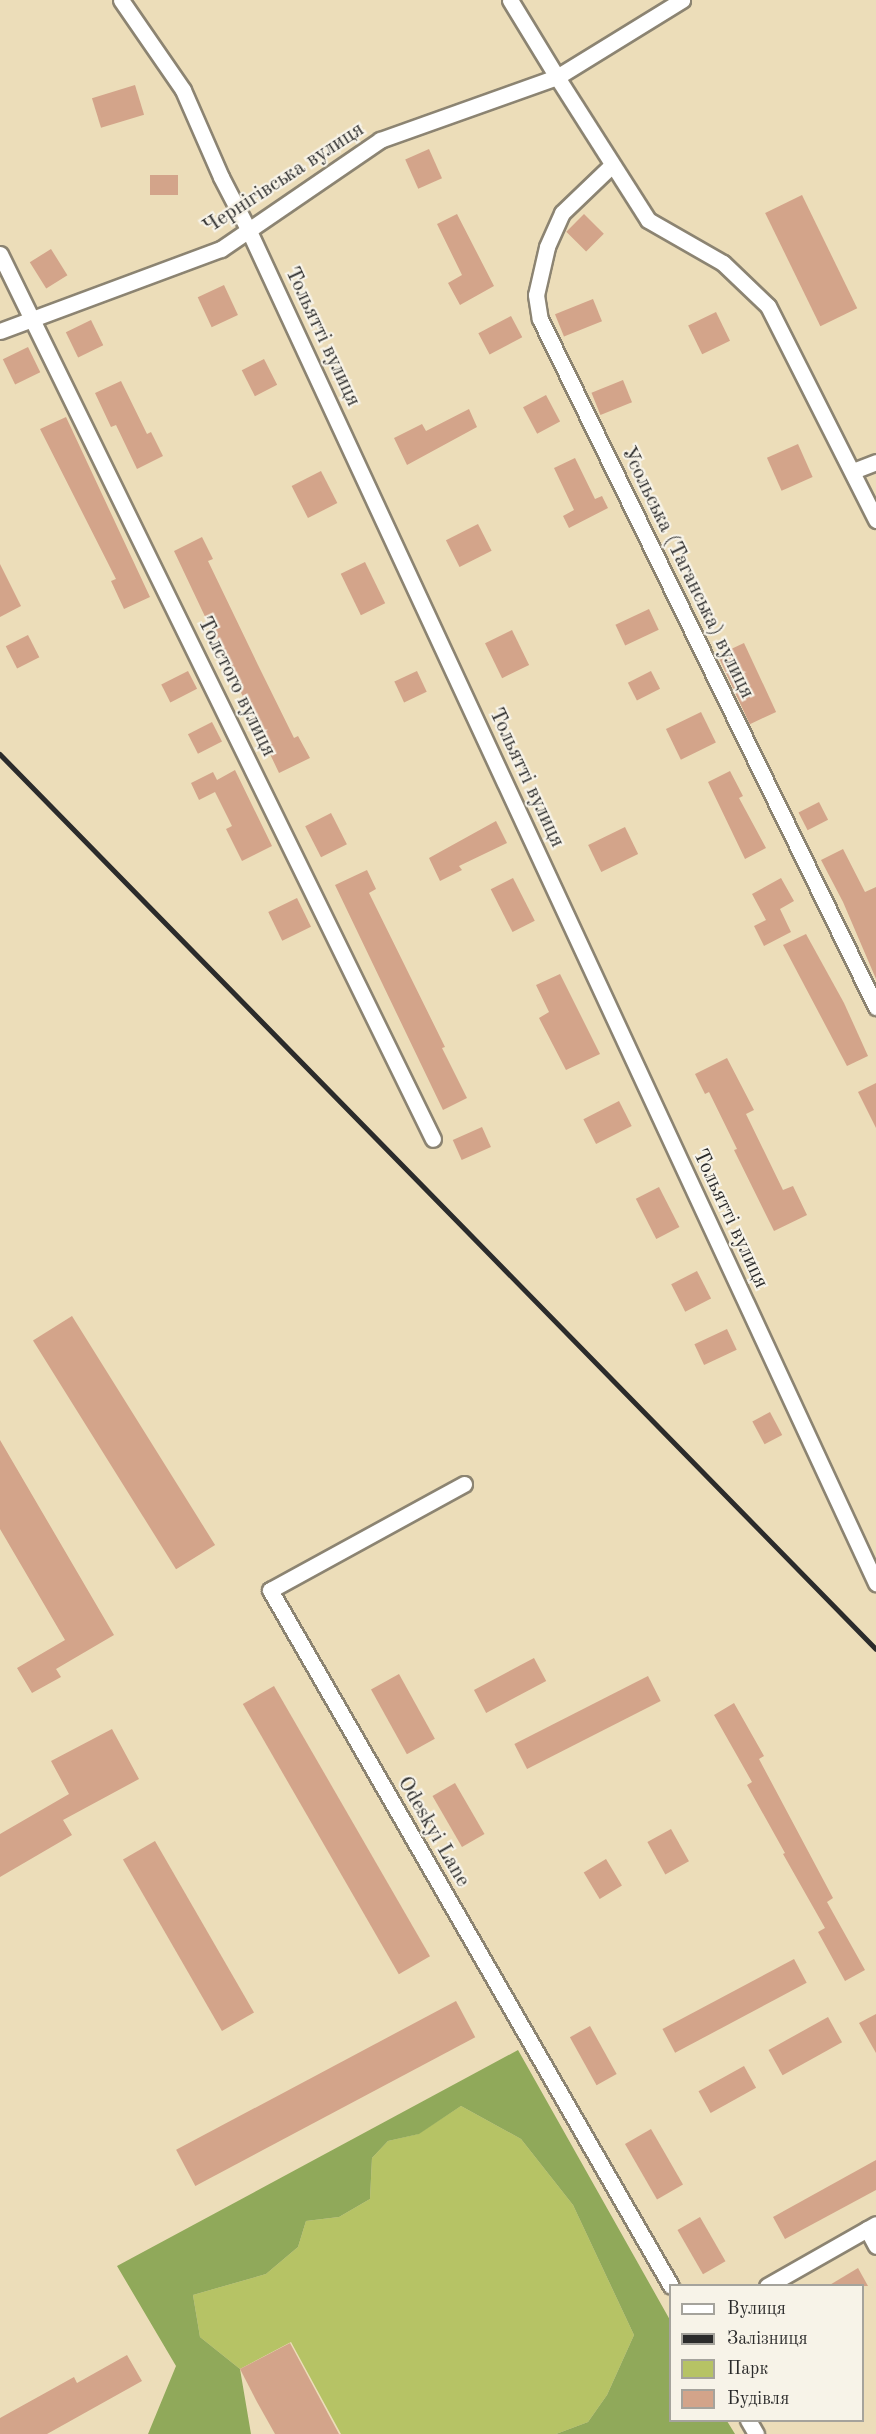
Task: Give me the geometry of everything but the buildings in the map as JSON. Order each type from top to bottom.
[{"type":"street","name":"Тольятті вулиця","points":[[121,0],[183,90],[221,177],[248,229],[876,1583]]},
{"type":"street","points":[[510,0],[648,220],[723,263],[768,306],[876,520]]},
{"type":"street","name":"Чернігівська вулиця","points":[[0,331],[32,317],[221,249],[380,140],[557,77],[682,0]]},
{"type":"street","name":"Усольська (Таганська) вулиця","points":[[612,165],[562,213],[547,247],[536,295],[540,320],[876,1007]]},
{"type":"street","name":"Толстого вулиця","points":[[0,254],[433,1139]]},
{"type":"street","points":[[853,471],[876,462]]},
{"type":"street","name":"Odeskyi Lane","points":[[464,1484],[270,1590],[670,2284]]},
{"type":"street","points":[[771,2284],[871,2227],[876,2246]]},
{"type":"green space","points":[[518,2050],[669,2318],[669,2422],[728,2422],[735,2434],[556,2434],[588,2422],[607,2395],[634,2335],[573,2205],[521,2139],[461,2106],[419,2134],[388,2141],[372,2158],[370,2199],[339,2217],[306,2221],[298,2247],[266,2274],[193,2295],[200,2337],[240,2369],[251,2434],[148,2434],[176,2366],[117,2266]]},
{"type":"green space","points":[[461,2106],[521,2139],[573,2205],[634,2335],[607,2395],[588,2422],[556,2434],[341,2434],[291,2342],[240,2369],[200,2337],[193,2295],[266,2274],[298,2247],[306,2221],[339,2217],[370,2199],[372,2158],[388,2141],[418,2134]]},
{"type":"railway","points":[[0,754],[876,1649]]}]
